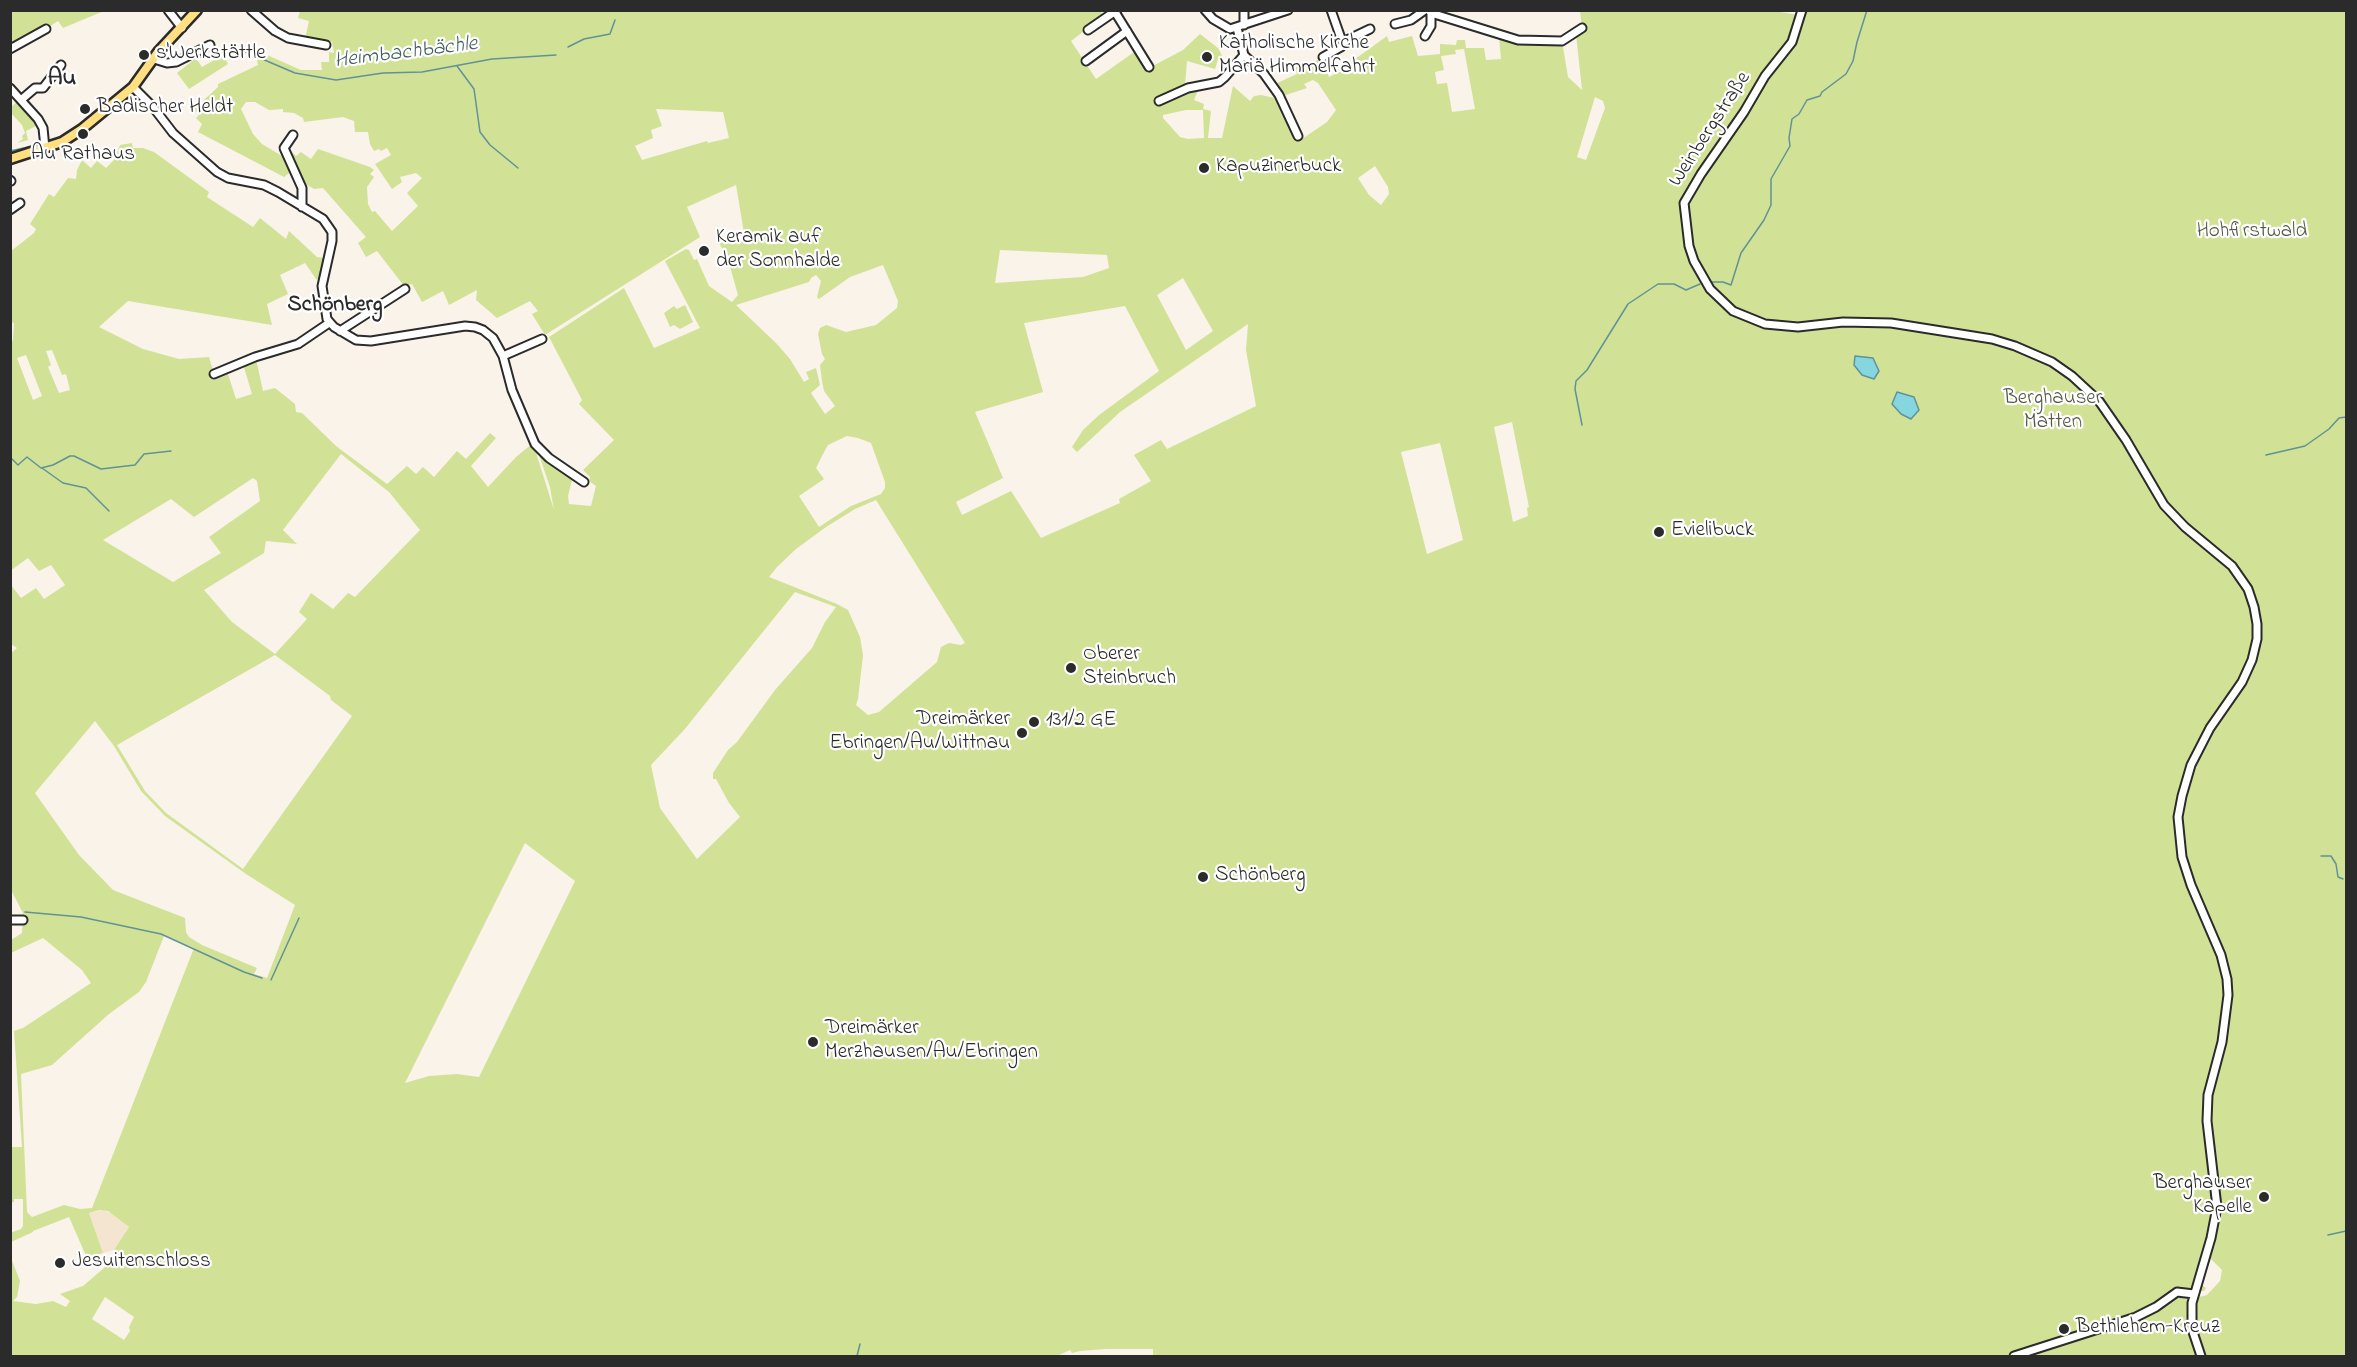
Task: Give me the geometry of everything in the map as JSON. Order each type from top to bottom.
[{"type":"main road","points":[[10,159],[73,136],[133,87],[180,26],[197,10]]},
{"type":"street","points":[[168,10],[180,26]]},
{"type":"street","points":[[251,10],[275,31],[288,38],[326,45]]},
{"type":"street","points":[[1205,10],[1224,27],[1237,28],[1288,10]]},
{"type":"street","points":[[1244,10],[1244,25]]},
{"type":"street","points":[[1331,10],[1343,44]]},
{"type":"street","name":"Weinbergstraße","points":[[1802,10],[1792,42],[1765,76],[1684,203],[1686,233],[1694,261],[1710,290],[1722,303],[1740,315],[1778,327],[1843,322],[1891,323],[1992,339],[2052,362],[2072,376],[2099,401],[2126,440],[2164,505],[2184,526],[2232,566],[2248,590],[2257,624],[2256,649],[2242,682],[2201,744],[2178,811],[2177,827],[2182,857],[2220,955],[2227,979],[2228,995],[2222,1042],[2208,1095],[2207,1121],[2217,1207],[2211,1238],[2193,1294]]},
{"type":"street","points":[[1088,30],[1116,11],[1149,67]]},
{"type":"street","points":[[1395,24],[1417,18],[1428,11]]},
{"type":"street","points":[[1428,11],[1518,40],[1562,41],[1582,28]]},
{"type":"street","points":[[1425,36],[1431,26],[1428,11]]},
{"type":"street","points":[[1237,28],[1244,55],[1264,75],[1279,95],[1298,136]]},
{"type":"street","points":[[10,49],[46,29]]},
{"type":"street","points":[[1323,57],[1347,40],[1370,29]]},
{"type":"street","points":[[1086,61],[1127,31]]},
{"type":"street","points":[[153,59],[167,63],[176,62],[210,45]]},
{"type":"street","points":[[1159,101],[1188,88],[1219,82],[1244,55]]},
{"type":"street","points":[[21,100],[35,88],[43,88],[61,65]]},
{"type":"street","points":[[30,81],[35,88]]},
{"type":"street","points":[[133,87],[153,107],[173,134],[217,172],[228,178],[264,185],[323,219],[332,232],[322,286],[329,323],[356,340],[371,341],[439,329],[475,327],[493,338],[503,356],[512,390],[536,444],[549,458],[584,482]]},
{"type":"street","points":[[10,88],[38,119],[43,128],[45,145]]},
{"type":"street","points":[[293,135],[284,148],[302,188],[302,207]]},
{"type":"street","points":[[10,210],[20,203]]},
{"type":"street","points":[[340,331],[405,290]]},
{"type":"street","points":[[214,374],[255,357],[298,344],[329,323]]},
{"type":"street","points":[[503,356],[542,339]]},
{"type":"street","points":[[10,920],[23,920]]},
{"type":"street","points":[[2014,1356],[2136,1317],[2156,1307],[2177,1292],[2193,1294],[2192,1324],[2201,1356]]},
{"type":"shaded area","points":[[104,1210],[129,1227],[114,1250],[103,1253],[89,1213]]},
{"type":"green space","points":[[1768,10],[1799,15],[1800,10],[2346,11],[2346,1356],[1153,1356],[1153,1349],[1105,1349],[1072,1353],[1070,1350],[1057,1356],[11,1356],[11,1258],[20,1281],[17,1297],[13,1301],[36,1304],[53,1301],[66,1307],[70,1301],[60,1294],[83,1286],[104,1268],[117,1253],[114,1250],[129,1227],[108,1211],[100,1210],[89,1213],[103,1253],[87,1258],[69,1217],[11,1242],[10,1233],[23,1226],[23,1199],[14,1199],[14,1202],[10,1203],[11,1147],[22,1147],[14,1031],[23,1028],[91,983],[82,970],[43,938],[11,953],[11,940],[22,933],[23,913],[10,888],[10,654],[17,648],[11,644],[11,585],[21,598],[36,588],[44,599],[65,585],[51,565],[39,571],[28,558],[10,571],[12,407],[10,402],[10,345],[13,340],[14,323],[10,322],[11,251],[34,233],[36,229],[30,224],[49,194],[54,197],[68,178],[76,179],[82,160],[91,168],[97,161],[106,168],[114,160],[120,145],[132,143],[133,148],[143,148],[154,152],[209,192],[207,197],[253,227],[260,218],[286,239],[289,231],[317,257],[325,258],[320,280],[316,279],[305,263],[280,275],[288,294],[267,304],[272,325],[128,301],[99,327],[143,349],[179,359],[209,357],[214,374],[227,371],[236,399],[252,394],[243,364],[256,359],[263,391],[275,388],[295,404],[296,412],[302,413],[336,446],[387,484],[407,466],[416,474],[423,467],[434,477],[457,451],[466,459],[490,433],[496,438],[471,466],[488,487],[516,457],[533,443],[554,510],[550,487],[537,449],[572,480],[568,496],[569,504],[591,506],[596,486],[589,481],[590,477],[583,470],[614,440],[579,404],[582,400],[549,337],[624,288],[654,348],[700,328],[665,261],[686,249],[689,250],[694,260],[697,259],[709,286],[732,302],[738,295],[727,256],[717,240],[745,239],[736,185],[687,207],[700,237],[545,335],[532,314],[538,311],[530,301],[497,318],[476,300],[477,290],[449,305],[443,291],[422,302],[412,284],[404,286],[377,251],[366,257],[358,243],[366,237],[323,188],[314,189],[304,183],[288,152],[290,150],[296,156],[301,152],[311,159],[318,149],[374,170],[370,174],[374,177],[367,187],[368,204],[372,212],[375,211],[392,231],[418,206],[407,193],[422,178],[416,173],[400,177],[402,182],[392,189],[375,164],[391,155],[387,148],[374,151],[368,132],[355,132],[354,121],[343,117],[304,122],[303,118],[294,113],[283,112],[283,109],[269,110],[255,102],[246,102],[241,109],[253,134],[262,144],[287,159],[293,170],[284,177],[198,132],[202,124],[196,118],[199,115],[194,109],[218,87],[218,84],[258,65],[257,60],[267,55],[301,70],[322,70],[321,62],[329,62],[329,52],[334,53],[332,42],[305,39],[309,21],[298,18],[300,11],[1100,11],[1104,16],[1071,41],[1096,79],[1137,50],[1149,68],[1183,50],[1200,34],[1218,48],[1224,59],[1218,59],[1215,69],[1187,61],[1185,85],[1198,90],[1194,100],[1204,104],[1203,109],[1211,111],[1208,138],[1222,138],[1233,86],[1250,101],[1254,96],[1261,95],[1279,99],[1299,141],[1327,122],[1336,110],[1318,83],[1313,80],[1304,84],[1307,88],[1283,96],[1275,84],[1297,74],[1295,64],[1314,62],[1322,58],[1329,77],[1345,69],[1344,67],[1387,36],[1389,42],[1412,36],[1418,56],[1440,54],[1440,44],[1456,45],[1457,40],[1465,40],[1466,48],[1484,48],[1486,60],[1501,59],[1499,37],[1562,41],[1568,77],[1582,90],[1576,34],[1582,29],[1580,11]],"holes":[[[1464,49],[1475,109],[1452,112],[1447,83],[1437,84],[1435,72],[1444,70],[1441,56],[1456,54],[1455,50]],[[1595,97],[1603,101],[1605,108],[1586,160],[1577,157]],[[656,109],[723,112],[729,138],[708,143],[707,141],[642,160],[635,146],[653,138],[651,130],[662,126]],[[1186,110],[1203,110],[1204,138],[1180,137],[1163,118],[1163,115]],[[1375,166],[1388,187],[1389,194],[1381,205],[1369,195],[1358,178]],[[1000,250],[1107,255],[1109,268],[1083,277],[995,283]],[[883,265],[898,301],[897,308],[876,325],[846,332],[826,325],[820,328],[818,334],[825,359],[820,365],[822,381],[824,391],[835,406],[825,414],[811,393],[820,385],[816,368],[806,372],[809,379],[804,382],[790,359],[777,344],[736,305],[809,282],[816,275],[821,281],[817,297],[819,299],[850,277]],[[1183,278],[1213,331],[1186,350],[1157,295]],[[1125,306],[1159,371],[1099,415],[1083,430],[1072,447],[1077,452],[1120,412],[1248,324],[1246,350],[1256,406],[1167,449],[1161,440],[1134,455],[1151,481],[1119,499],[1120,503],[1041,538],[1011,491],[962,515],[956,502],[1003,478],[975,412],[1043,392],[1024,323]],[[52,350],[62,375],[66,374],[70,390],[59,393],[48,367],[51,365],[46,351]],[[26,355],[42,396],[33,400],[17,358]],[[1512,422],[1529,507],[1527,508],[1528,516],[1513,522],[1494,427]],[[847,436],[871,443],[885,488],[881,494],[851,506],[819,527],[799,496],[824,479],[816,468],[823,454],[828,445]],[[1440,443],[1463,540],[1427,554],[1401,452]],[[341,454],[389,492],[420,530],[355,597],[348,593],[333,609],[311,593],[299,612],[307,619],[275,654],[232,622],[204,590],[264,553],[266,541],[297,544],[283,530]],[[253,478],[257,481],[260,501],[209,537],[221,553],[173,582],[103,540],[171,499],[194,517]],[[876,500],[965,643],[961,645],[949,643],[941,647],[937,662],[879,712],[868,715],[856,705],[863,655],[860,637],[848,610],[769,577],[796,549],[826,527],[855,509]],[[795,592],[836,607],[825,622],[812,648],[775,690],[713,773],[713,779],[716,779],[729,803],[740,817],[697,859],[660,808],[651,765],[684,730]],[[275,655],[330,696],[331,700],[352,716],[243,869],[166,813],[145,791],[117,745]],[[95,721],[114,746],[141,791],[165,816],[246,874],[295,905],[267,978],[254,974],[257,968],[202,945],[189,937],[186,932],[185,918],[113,890],[79,855],[35,793]],[[525,843],[575,881],[479,1077],[457,1074],[429,1076],[405,1083]],[[164,936],[194,948],[92,1208],[80,1209],[64,1205],[32,1217],[27,1212],[21,1074],[52,1065],[109,1014],[139,992],[146,982]],[[2211,1259],[2222,1270],[2220,1281],[2207,1295],[2199,1297],[2200,1291],[2206,1288],[2201,1284]],[[105,1297],[134,1317],[129,1327],[130,1331],[124,1340],[92,1319]]]},
{"type":"green space","points":[[10,11],[104,11],[63,28],[58,21],[46,29],[43,26],[11,47]]},
{"type":"green space","points":[[223,55],[228,64],[189,89],[177,73],[196,58],[202,67]]},
{"type":"green space","points":[[18,101],[38,125],[26,131],[28,140],[17,143],[23,139],[22,136],[25,133],[22,125],[11,113],[11,107]]},
{"type":"green space","points":[[685,305],[693,322],[680,329],[674,325],[670,327],[664,313],[674,306],[677,309]]},
{"type":"water","points":[[1855,356],[1873,358],[1879,371],[1874,379],[1862,375],[1854,365]]},
{"type":"water","points":[[1897,392],[1914,397],[1919,410],[1911,419],[1901,414],[1892,404]]},
{"type":"waterway","points":[[1711,282],[1731,285],[1741,253],[1764,220],[1771,205],[1771,179],[1790,146],[1792,119],[1799,114],[1807,100],[1820,96],[1846,74],[1853,61],[1867,10]]},
{"type":"waterway","name":"Heimbachbächle","points":[[568,47],[584,39],[610,34],[615,20]]},
{"type":"waterway","points":[[138,73],[153,50],[166,37]]},
{"type":"waterway","name":"Heimbachbächle","points":[[190,59],[241,50],[295,73],[336,80],[383,73],[422,72],[492,59],[556,55]]},
{"type":"waterway","points":[[457,66],[474,89],[480,132],[490,145],[518,168]]},
{"type":"waterway","points":[[10,151],[42,144]]},
{"type":"waterway","points":[[1582,425],[1575,389],[1576,381],[1587,370],[1628,304],[1658,284],[1674,284],[1686,290],[1700,284]]},
{"type":"waterway","points":[[2266,455],[2305,446],[2329,429],[2339,418],[2346,417]]},
{"type":"waterway","points":[[10,457],[18,465],[27,457],[41,468],[74,456],[101,469],[135,465],[144,454],[171,451]]},
{"type":"waterway","points":[[42,468],[63,483],[86,488],[109,511]]},
{"type":"waterway","points":[[2321,856],[2331,856],[2336,864],[2338,877],[2343,879]]},
{"type":"waterway","points":[[25,912],[81,917],[161,934],[262,978]]},
{"type":"waterway","points":[[271,980],[299,918]]},
{"type":"waterway","points":[[2328,1235],[2346,1231]]},
{"type":"waterway","points":[[857,1356],[860,1344]]},
{"type":"place","name":"s'Werkstättle","points":[[144,55]]},
{"type":"place","name":"Katholische Kirche Mariä Himmelfahrt","points":[[1207,57]]},
{"type":"place","name":"Badischer Heldt","points":[[85,109]]},
{"type":"place","name":"Au Rathaus","points":[[83,134]]},
{"type":"place","name":"Kapuzinerbuck","points":[[1204,168]]},
{"type":"place","name":"Keramik auf der Sonnhalde","points":[[704,251]]},
{"type":"place","name":"Evielibuck","points":[[1659,532]]},
{"type":"place","name":"Oberer Steinbruch","points":[[1071,668]]},
{"type":"place","name":"131/2 GE","points":[[1034,722]]},
{"type":"place","name":"Dreimärker Ebringen/Au/Wittnau","points":[[1022,733]]},
{"type":"place","name":"Schönberg","points":[[1203,877]]},
{"type":"place","name":"Dreimärker Merzhausen/Au/Ebringen","points":[[813,1042]]},
{"type":"place","name":"Berghauser Kapelle","points":[[2264,1197]]},
{"type":"place","name":"Jesuitenschloss","points":[[60,1263]]},
{"type":"place","name":"Bethlehem-Kreuz","points":[[2064,1329]]},
{"type":"district","name":"Au","points":[[62,80]]},
{"type":"district","name":"Schönberg","points":[[335,306]]},
{"type":"park label","name":"Hohfirstwald","points":[[2252,233]]},
{"type":"park label","name":"Berghauser Matten","points":[[2053,412]]}]
